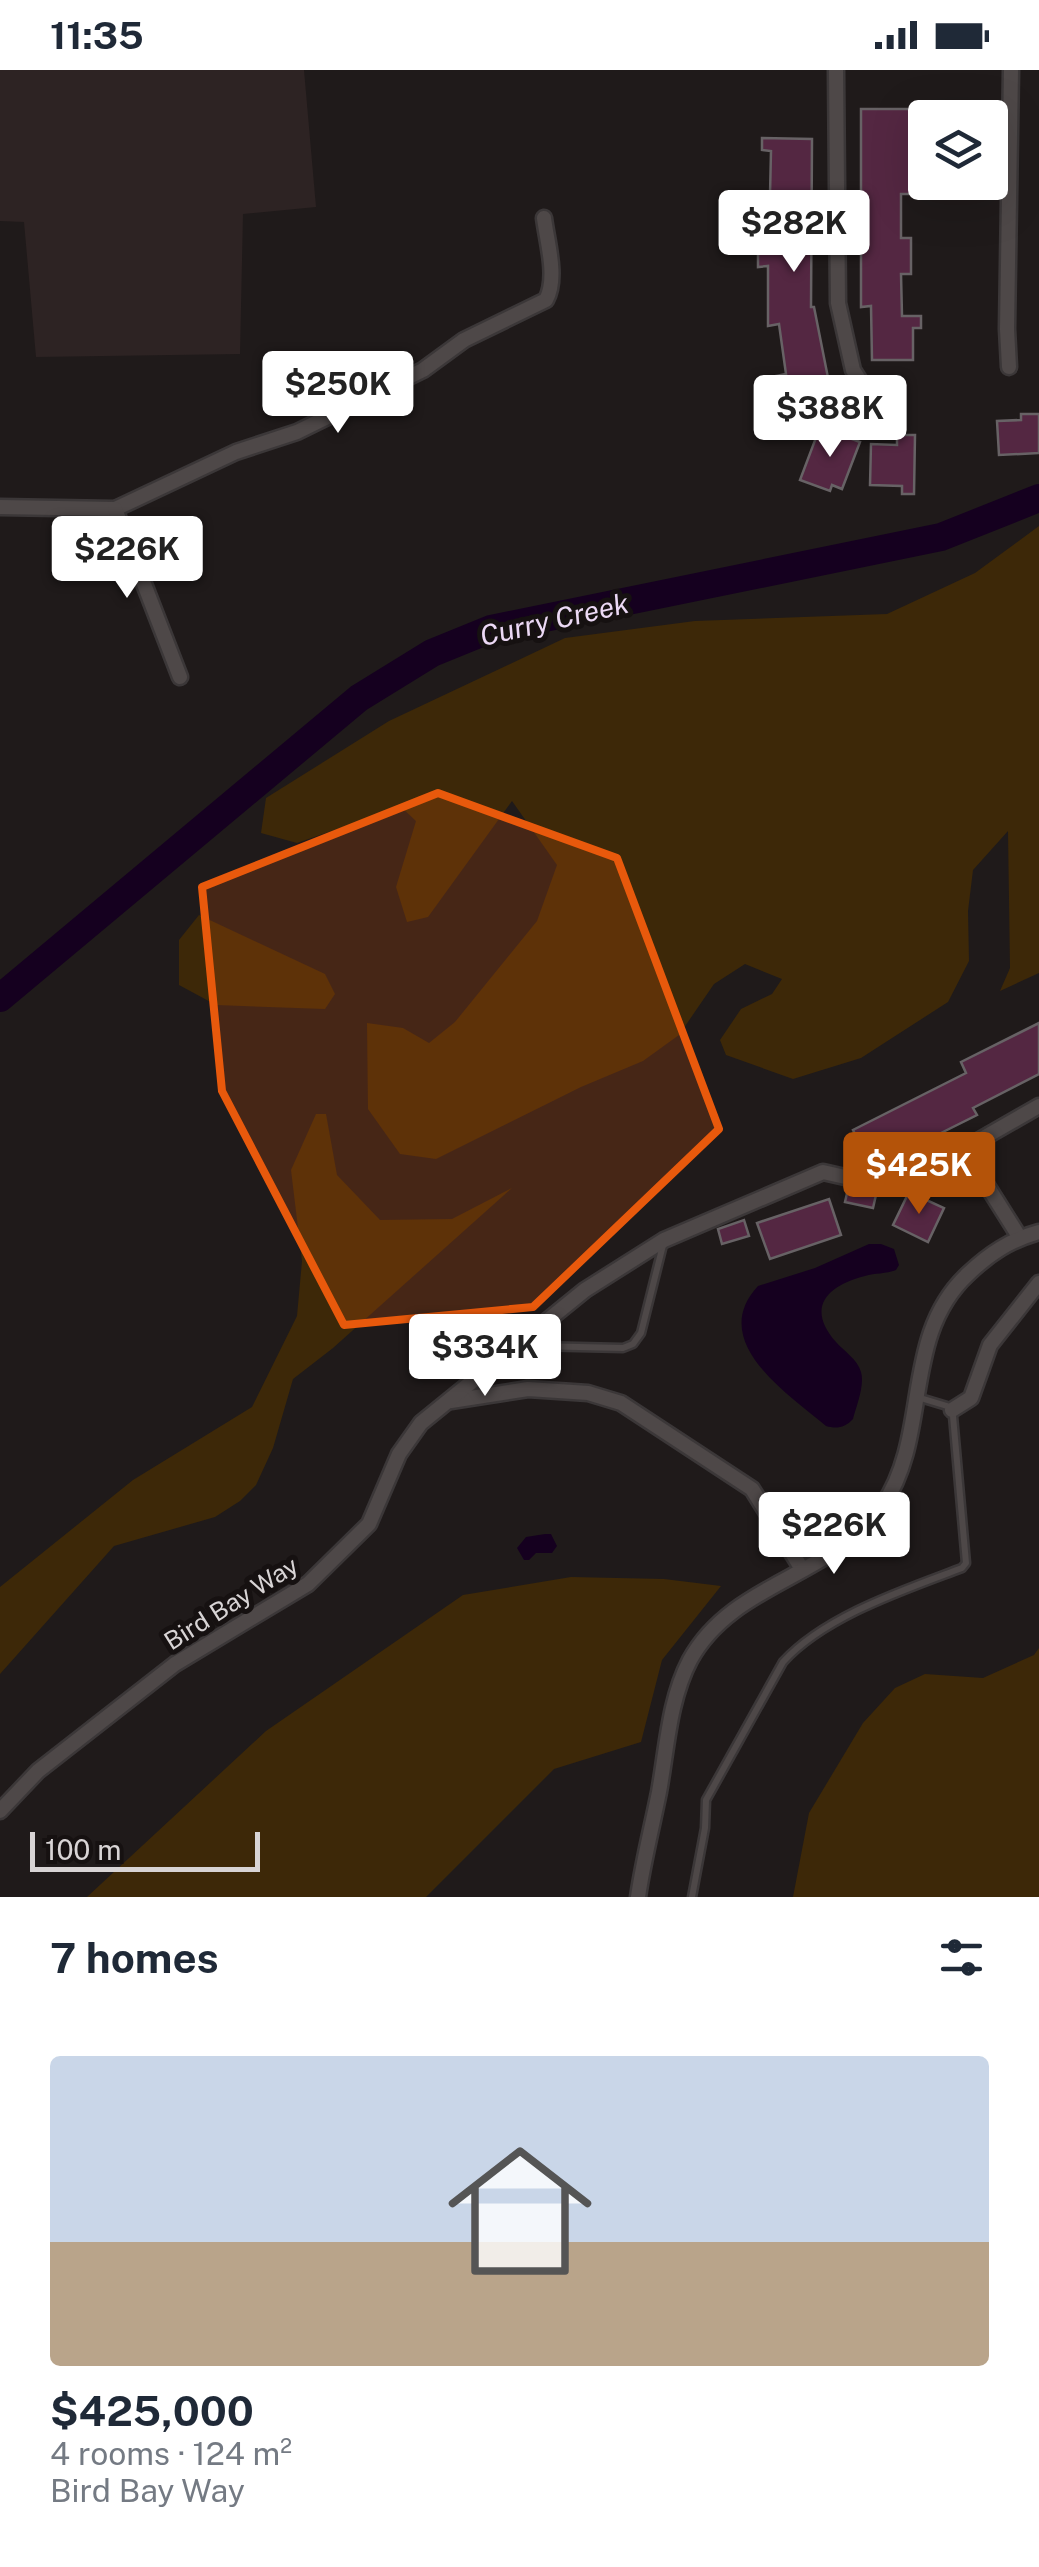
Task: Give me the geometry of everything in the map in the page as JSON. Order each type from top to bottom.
[{"type":"street","points":[[836,70],[838,303],[854,370],[874,404]]},
{"type":"street","points":[[1009,367],[1011,70]]},
{"type":"street","points":[[0,507],[115,509],[236,452],[297,432],[423,370],[464,340],[540,305],[550,293],[544,218]]},
{"type":"street","points":[[115,509],[180,677]]},
{"type":"street","name":"Bird Bay Way","points":[[0,1812],[18,1789],[50,1761],[175,1664],[308,1584],[362,1534],[409,1437],[586,1290],[664,1240],[823,1172],[876,1184],[890,1183],[964,1149],[1039,1106]]},
{"type":"street","points":[[964,1149],[1020,1238]]},
{"type":"street","points":[[638,1897],[682,1677],[702,1641],[729,1612],[849,1543],[884,1504],[906,1456],[924,1350],[943,1303],[988,1255],[1039,1232]]},
{"type":"street","points":[[952,1410],[971,1398],[990,1345],[1039,1284]]},
{"type":"street","points":[[448,1401],[528,1389],[588,1393],[621,1403],[752,1489],[802,1569]]},
{"type":"lane","points":[[520,1342],[534,1346],[634,1344],[641,1332],[664,1240]]},
{"type":"lane","points":[[692,1897],[705,1828],[706,1800],[783,1662],[800,1644],[824,1628],[964,1566],[952,1410],[915,1396]]},
{"type":"highlighted area","points":[[438,793],[617,858],[719,1129],[533,1307],[344,1325],[222,1091],[202,887]]},
{"type":"shaded area","points":[[0,70],[304,70],[316,207],[243,214],[240,354],[36,357],[24,222],[0,221]]},
{"type":"shaded area","points":[[1039,526],[1039,973],[1000,991],[1010,968],[1008,831],[973,870],[968,911],[969,961],[948,1002],[861,1058],[793,1079],[726,1055],[720,1040],[741,1009],[772,994],[782,979],[745,964],[714,984],[679,1035],[643,1061],[581,1087],[436,1159],[400,1154],[368,1109],[367,1023],[403,1028],[429,1043],[455,1022],[537,921],[557,865],[512,801],[428,917],[407,922],[396,887],[416,821],[401,807],[297,843],[261,833],[266,798],[389,721],[565,638],[695,621],[887,614],[975,573]]},
{"type":"shaded area","points":[[199,915],[325,974],[335,994],[325,1009],[216,1005],[179,985],[179,940]]},
{"type":"shaded area","points":[[316,1114],[326,1114],[337,1175],[380,1220],[452,1219],[512,1188],[293,1379],[273,1448],[256,1485],[240,1501],[215,1517],[114,1546],[0,1674],[0,1587],[133,1480],[252,1407],[297,1316],[302,1261],[291,1170]]},
{"type":"shaded area","points":[[869,1244],[894,1249],[899,1265],[896,1270],[851,1280],[825,1300],[822,1319],[827,1330],[857,1364],[862,1377],[853,1419],[844,1426],[830,1427],[792,1398],[758,1364],[747,1346],[742,1326],[745,1306],[758,1286],[815,1268]]},
{"type":"shaded area","points":[[551,1534],[557,1546],[552,1553],[536,1553],[524,1560],[517,1548],[526,1537]]},
{"type":"shaded area","points":[[571,1577],[664,1579],[721,1586],[662,1660],[641,1742],[554,1769],[426,1897],[87,1897],[266,1731],[463,1595]]},
{"type":"shaded area","points":[[1039,1648],[1039,1897],[793,1897],[809,1813],[863,1723],[895,1688],[925,1674],[983,1678],[1034,1655]]},
{"type":"building","points":[[861,109],[908,109],[908,194],[901,194],[901,238],[911,238],[911,274],[901,274],[902,316],[921,316],[921,328],[913,328],[913,360],[872,360],[871,306],[861,307]]},
{"type":"building","points":[[762,138],[812,139],[811,307],[834,408],[794,417],[787,386],[778,388],[776,376],[786,374],[779,324],[768,326],[768,266],[758,267],[758,254],[770,253],[771,207],[761,206],[761,195],[770,195],[771,151],[762,150]]},
{"type":"building","points":[[1021,414],[1039,414],[1039,453],[999,455],[997,421],[1021,420]]},
{"type":"building","points":[[820,427],[860,442],[842,489],[832,485],[830,491],[800,480]]},
{"type":"building","points":[[897,435],[915,435],[914,494],[902,494],[902,486],[870,485],[871,444],[897,445]]},
{"type":"building","points":[[1039,1023],[1039,1074],[973,1108],[977,1115],[931,1138],[934,1144],[890,1166],[884,1173],[875,1173],[853,1130],[966,1073],[961,1062]]},
{"type":"building","points":[[955,1167],[960,1182],[933,1191],[928,1177]]},
{"type":"building","points":[[848,1189],[876,1195],[873,1208],[845,1202]]},
{"type":"building","points":[[909,1192],[944,1208],[928,1242],[893,1225]]},
{"type":"building","points":[[829,1199],[841,1235],[770,1259],[757,1223]]},
{"type":"building","points":[[744,1220],[749,1236],[722,1244],[718,1229]]},
{"type":"waterway","name":"Curry Creek","points":[[0,998],[359,698],[432,653],[491,629],[941,537],[1039,498]]}]
